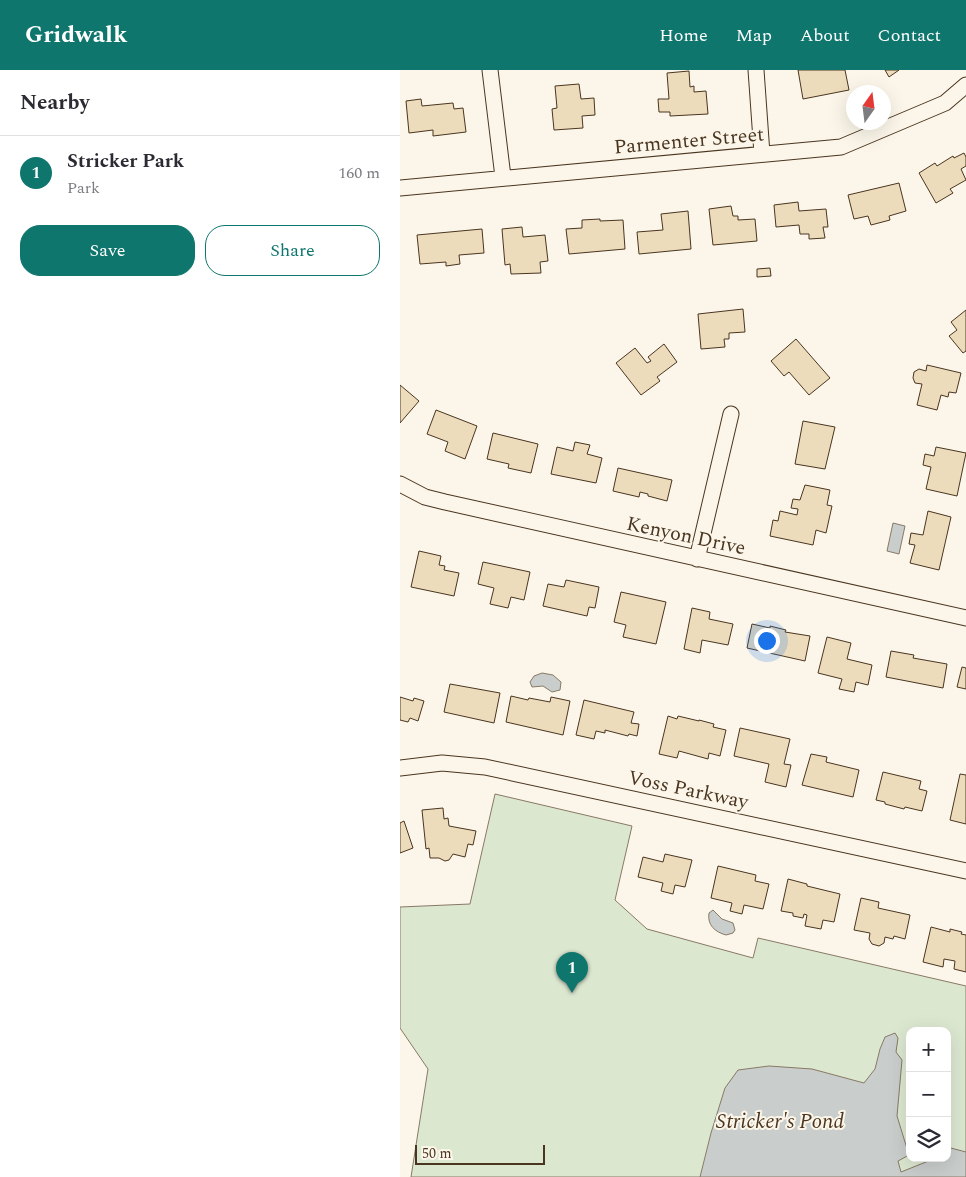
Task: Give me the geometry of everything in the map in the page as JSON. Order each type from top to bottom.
[{"type":"street","points":[[490,70],[503,177]]},
{"type":"street","points":[[756,70],[762,154]]},
{"type":"street","name":"Parmenter Street","points":[[400,188],[841,147],[946,103],[966,85]]},
{"type":"street","points":[[697,559],[731,414]]},
{"type":"street","name":"Kenyon Drive","points":[[400,484],[426,497],[445,502],[966,618]]},
{"type":"street","name":"Voss Parkway","points":[[400,768],[442,763],[484,766],[966,871]]},
{"type":"green space","points":[[495,794],[632,826],[615,900],[647,929],[753,958],[758,938],[966,986],[966,1177],[411,1177],[428,1069],[400,1028],[400,907],[470,904]]},
{"type":"water","points":[[893,523],[905,526],[899,554],[887,551]]},
{"type":"water","points":[[542,673],[553,675],[561,682],[560,690],[552,692],[543,686],[532,687],[530,682],[534,676]]},
{"type":"water","points":[[713,910],[722,919],[733,923],[735,930],[733,933],[726,935],[718,932],[713,927],[709,921],[709,913]]},
{"type":"water","name":"Stricker's Pond","points":[[895,1033],[898,1038],[896,1052],[902,1060],[897,1116],[906,1145],[906,1157],[898,1161],[901,1172],[926,1162],[951,1162],[951,1148],[966,1152],[966,1177],[700,1177],[725,1088],[738,1070],[769,1066],[812,1069],[864,1083],[875,1069],[885,1037]]},
{"type":"building","points":[[798,70],[845,70],[848,85],[846,85],[846,91],[803,99]]},
{"type":"building","points":[[885,70],[899,70],[889,77]]},
{"type":"building","points":[[689,71],[690,87],[694,86],[694,92],[706,91],[708,114],[670,116],[670,112],[659,112],[658,99],[669,99],[667,73]]},
{"type":"building","points":[[579,84],[581,99],[594,98],[595,115],[582,116],[583,128],[554,130],[552,109],[557,108],[555,86]]},
{"type":"building","points":[[421,99],[422,106],[453,103],[454,109],[463,108],[466,132],[433,136],[433,130],[409,133],[406,101]]},
{"type":"building","points":[[964,153],[966,166],[961,169],[966,180],[950,189],[953,193],[936,203],[919,173],[935,163],[937,166],[953,156],[954,158]]},
{"type":"building","points":[[899,183],[906,211],[889,216],[890,220],[871,225],[868,216],[854,219],[848,195]]},
{"type":"building","points":[[798,202],[799,211],[826,209],[828,227],[823,227],[825,238],[809,239],[809,234],[800,234],[799,225],[776,227],[774,205]]},
{"type":"building","points":[[731,206],[733,216],[738,216],[738,220],[755,219],[757,241],[713,245],[709,209]]},
{"type":"building","points":[[688,211],[691,249],[639,254],[637,232],[663,230],[661,214]]},
{"type":"building","points":[[600,219],[600,221],[623,220],[625,249],[569,254],[566,229],[582,228],[582,220]]},
{"type":"building","points":[[522,227],[523,237],[545,235],[548,261],[540,262],[541,273],[511,274],[510,264],[505,265],[502,229]]},
{"type":"building","points":[[482,229],[484,253],[459,255],[460,264],[446,266],[446,262],[420,264],[417,235]]},
{"type":"building","points":[[770,268],[771,276],[757,277],[757,269]]},
{"type":"building","points":[[743,309],[745,332],[729,333],[729,339],[724,339],[725,347],[701,349],[698,314]]},
{"type":"building","points":[[966,310],[966,351],[963,353],[949,336],[957,330],[951,322]]},
{"type":"building","points":[[796,339],[830,378],[809,395],[789,372],[784,376],[771,361]]},
{"type":"building","points":[[664,344],[677,362],[657,377],[660,381],[641,395],[616,363],[635,348],[647,363],[651,361],[648,357]]},
{"type":"building","points":[[927,365],[961,373],[956,393],[949,392],[948,397],[941,395],[937,410],[917,405],[922,384],[915,383],[913,378],[914,372],[919,369],[926,371]]},
{"type":"building","points":[[400,385],[419,401],[400,423]]},
{"type":"building","points":[[436,410],[477,426],[465,459],[445,451],[448,442],[427,434]]},
{"type":"building","points":[[803,421],[835,427],[825,469],[795,464]]},
{"type":"building","points":[[493,433],[538,444],[531,473],[508,468],[509,464],[487,459]]},
{"type":"building","points":[[575,442],[590,445],[587,454],[602,458],[596,483],[551,474],[557,447],[573,451]]},
{"type":"building","points":[[936,447],[966,453],[957,496],[926,489],[931,467],[923,465],[925,454],[934,456]]},
{"type":"building","points":[[618,468],[672,480],[667,501],[640,492],[639,497],[613,491]]},
{"type":"building","points":[[805,485],[830,490],[827,505],[832,506],[826,533],[816,530],[813,545],[770,536],[773,520],[778,521],[780,511],[797,515],[798,509],[791,508],[793,499],[800,500]]},
{"type":"building","points":[[928,511],[951,517],[939,570],[910,563],[915,545],[909,544],[911,533],[923,535]]},
{"type":"building","points":[[419,551],[441,556],[439,565],[445,566],[444,570],[459,573],[454,596],[411,587]]},
{"type":"building","points":[[483,562],[530,572],[524,600],[511,597],[508,608],[490,604],[494,588],[478,584]]},
{"type":"building","points":[[566,580],[599,587],[595,608],[589,607],[587,616],[543,606],[548,584],[564,587]]},
{"type":"building","points":[[621,592],[666,602],[656,644],[623,637],[626,625],[614,622]]},
{"type":"building","points":[[692,608],[710,612],[709,619],[733,624],[728,645],[702,640],[700,653],[684,649]]},
{"type":"building","points":[[752,624],[770,628],[770,626],[786,630],[785,632],[810,636],[805,661],[747,648]]},
{"type":"building","points":[[827,637],[851,643],[847,659],[872,665],[868,685],[856,682],[854,692],[839,689],[842,679],[818,673]]},
{"type":"building","points":[[891,651],[914,655],[913,658],[947,664],[943,688],[886,677]]},
{"type":"building","points":[[962,667],[966,668],[966,689],[957,687]]},
{"type":"building","points":[[450,684],[500,693],[494,723],[444,712]]},
{"type":"building","points":[[511,696],[550,702],[551,697],[570,701],[563,735],[506,722]]},
{"type":"building","points":[[400,697],[413,701],[414,698],[424,701],[418,721],[410,718],[408,722],[400,720]]},
{"type":"building","points":[[584,700],[634,712],[631,723],[639,724],[637,736],[629,734],[628,736],[605,730],[605,733],[596,731],[594,739],[576,735]]},
{"type":"building","points":[[668,716],[677,719],[678,716],[699,720],[714,724],[713,727],[726,730],[720,756],[709,753],[708,759],[679,751],[677,758],[659,754]]},
{"type":"building","points":[[740,728],[790,739],[784,764],[791,765],[786,787],[765,782],[769,764],[734,756]]},
{"type":"building","points":[[811,754],[827,757],[826,762],[859,770],[853,797],[802,785]]},
{"type":"building","points":[[883,772],[921,781],[919,789],[927,791],[922,811],[905,807],[904,809],[876,800]]},
{"type":"building","points":[[960,774],[966,775],[966,824],[950,820]]},
{"type":"building","points":[[443,808],[444,819],[448,818],[449,826],[476,831],[473,845],[468,844],[465,857],[453,854],[449,860],[445,861],[439,858],[430,858],[429,848],[426,849],[422,810]]},
{"type":"building","points":[[404,821],[413,848],[400,853],[400,823]]},
{"type":"building","points":[[665,854],[692,860],[685,887],[675,885],[673,894],[661,891],[663,883],[638,877],[643,857],[663,862]]},
{"type":"building","points":[[718,866],[756,875],[755,881],[769,884],[763,909],[744,905],[742,914],[730,911],[732,903],[711,898]]},
{"type":"building","points":[[788,879],[840,894],[834,922],[823,920],[821,929],[805,926],[807,915],[804,914],[803,918],[793,916],[793,913],[781,911]]},
{"type":"building","points":[[861,898],[879,902],[878,908],[910,915],[905,939],[894,936],[893,939],[885,937],[884,943],[879,946],[872,944],[869,939],[870,933],[854,930]]},
{"type":"building","points":[[931,927],[950,932],[950,929],[966,935],[966,972],[954,969],[955,961],[944,959],[943,967],[923,962]]},
{"type":"place","name":"Stricker Park","points":[[572,993]]}]
